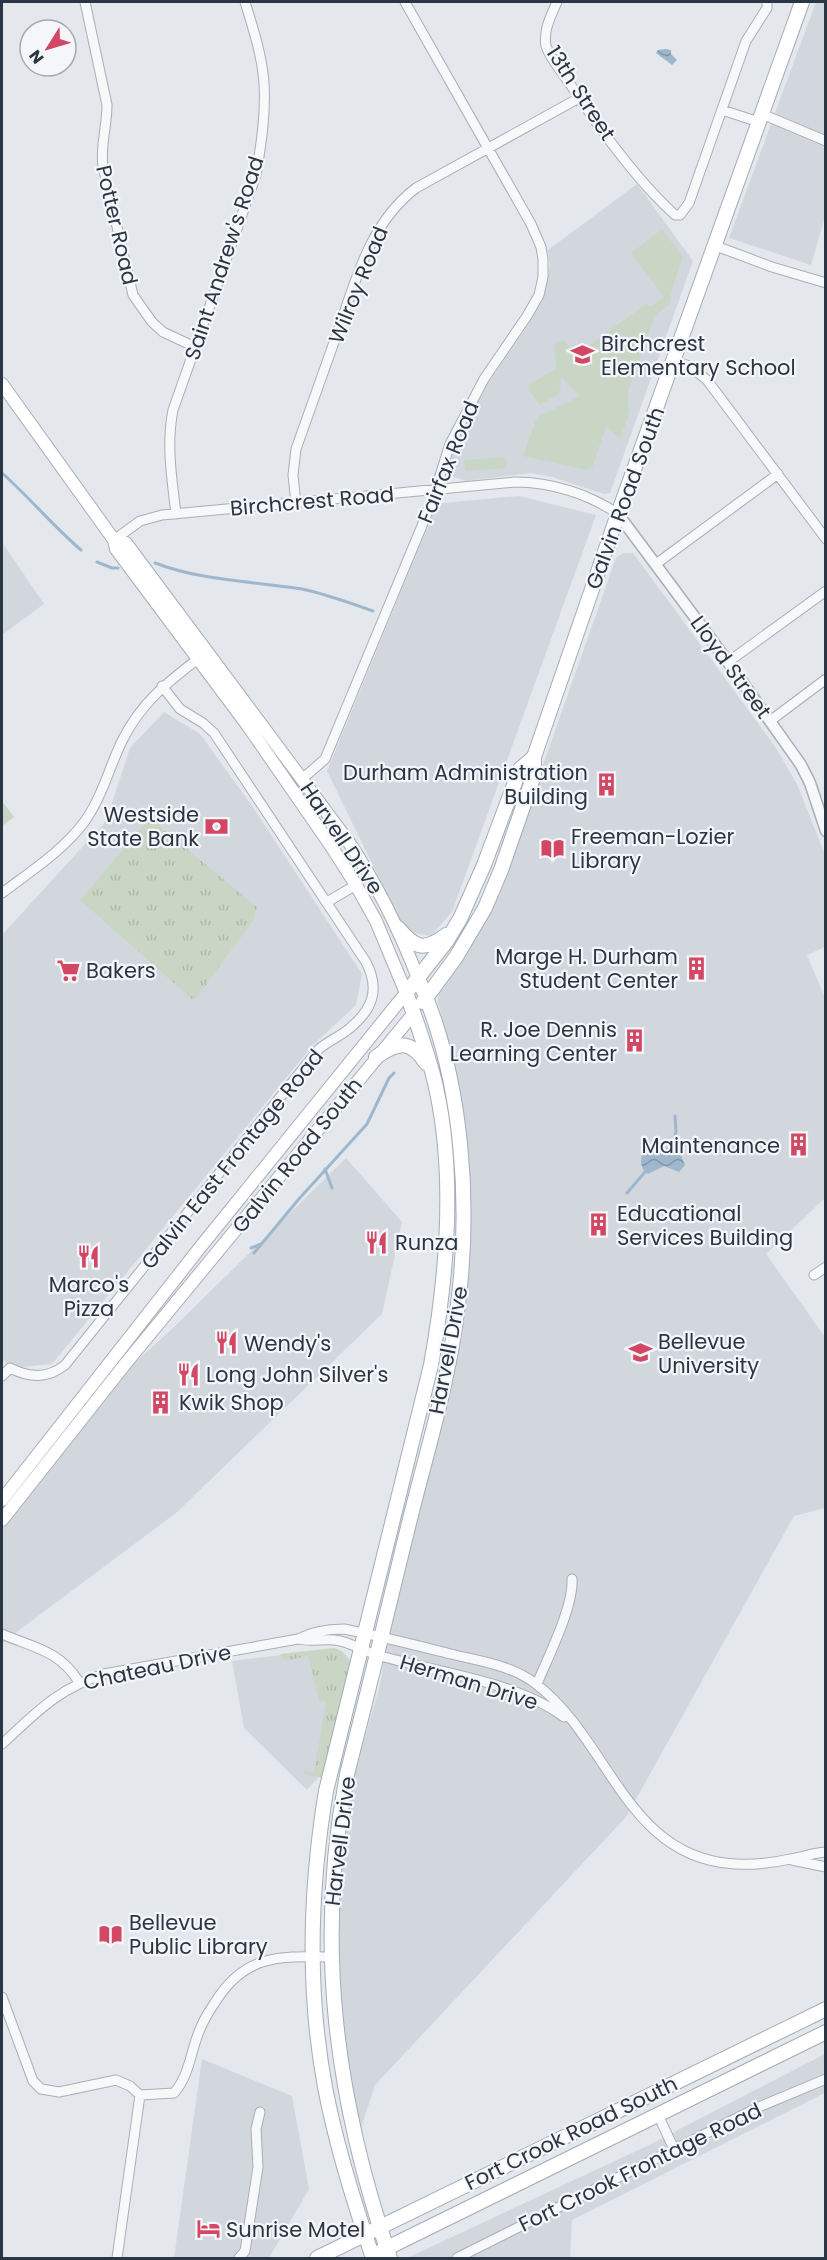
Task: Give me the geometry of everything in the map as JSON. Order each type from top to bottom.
[{"type":"main road","name":"Galvin Road South","points":[[2,1520],[126,1363],[427,997],[456,957],[489,899],[534,775],[534,757],[618,514],[802,2]]},
{"type":"main road","name":"Harvell Drive","points":[[2,384],[114,540],[116,549],[302,779],[370,873],[398,928],[427,997],[448,1064],[455,1104],[464,1207],[462,1279],[448,1369],[348,1770],[337,1827],[332,1896],[331,1957],[340,2064],[362,2163],[389,2253]]},
{"type":"main road","name":"Harvell Drive","points":[[203,655],[248,726],[356,885],[376,921],[414,1012],[432,1071],[442,1133],[447,1210],[439,1322],[410,1452],[334,1754],[321,1823],[314,1890],[313,1956],[319,2041],[325,2085],[340,2153],[370,2258]]},
{"type":"main road","name":"Galvin Road South","points":[[2,1500],[453,931],[477,884],[520,769],[534,757]]},
{"type":"main road","points":[[398,928],[412,944],[425,946],[432,945],[453,931]]},
{"type":"main road","points":[[376,1057],[396,1045],[408,1046],[421,1054],[432,1071]]},
{"type":"main road","name":"Fort Crook Road South","points":[[317,2259],[825,2009]]},
{"type":"main road","name":"Fort Crook Road South","points":[[370,2258],[389,2253],[825,2032]]},
{"type":"street","name":"Potter Road","points":[[85,2],[108,105],[101,149],[103,167],[133,295],[152,322],[163,332],[195,347]]},
{"type":"street","name":"Saint Andrew's Road","points":[[176,514],[169,449],[173,410],[256,176],[263,135],[264,84],[258,44],[245,2]]},
{"type":"street","name":"Fairfax Road","points":[[302,779],[325,759],[436,489],[450,444],[472,400],[534,304],[543,277],[543,259],[536,235],[405,2]]},
{"type":"street","name":"13th Street","points":[[557,2],[545,35],[547,48],[579,98],[631,166],[659,201],[675,215],[680,215],[689,203],[722,110]]},
{"type":"street","points":[[767,2],[767,8],[746,40],[722,110],[760,118],[825,141]]},
{"type":"street","name":"Wilroy Road","points":[[296,504],[293,475],[296,449],[373,238],[386,217],[407,195],[428,181],[579,98]]},
{"type":"street","points":[[716,246],[772,267],[825,283]]},
{"type":"street","points":[[674,360],[691,367],[707,380],[825,539]]},
{"type":"street","points":[[656,564],[778,474]]},
{"type":"street","name":"Birchcrest Road","points":[[114,540],[140,521],[162,515],[533,482],[588,498],[606,505],[618,514]]},
{"type":"street","name":"Lloyd Street","points":[[618,514],[801,765],[810,783],[825,831]]},
{"type":"street","points":[[728,662],[825,591]]},
{"type":"street","points":[[2,893],[48,858],[78,829],[98,798],[132,722],[162,686],[203,655]]},
{"type":"street","points":[[770,721],[825,679]]},
{"type":"street","name":"Galvin East Frontage Road","points":[[2,1376],[10,1368],[36,1377],[54,1373],[65,1365],[319,1049],[349,1030],[369,1005],[374,987],[371,972],[214,733],[203,723],[180,709],[162,686]]},
{"type":"street","points":[[327,903],[356,885]]},
{"type":"street","points":[[814,1275],[825,1267]]},
{"type":"street","points":[[537,1684],[568,1606],[573,1587],[572,1579]]},
{"type":"street","name":"Chateau Drive","points":[[2,1744],[54,1697],[79,1682],[104,1674],[298,1639],[321,1630],[344,1629],[363,1633]]},
{"type":"street","name":"Herman Drive","points":[[363,1633],[499,1665],[537,1684],[559,1705],[642,1817],[676,1847],[702,1859],[751,1864],[789,1860],[825,1852]]},
{"type":"street","points":[[2,1634],[49,1652],[70,1667],[79,1682]]},
{"type":"street","name":"Chateau Drive","points":[[298,1639],[317,1642],[335,1640],[360,1650]]},
{"type":"street","name":"Herman Drive","points":[[360,1650],[504,1689],[554,1709],[573,1723]]},
{"type":"street","name":"Herman Drive","points":[[789,1860],[825,1867]]},
{"type":"street","points":[[2,1997],[33,2081],[41,2089],[59,2092],[116,2080],[130,2086],[140,2095],[174,2092],[183,2082],[198,2033],[208,2013],[220,1993],[235,1976],[265,1960],[291,1956],[331,1957]]},
{"type":"street","name":"Fort Crook Frontage Road","points":[[457,2259],[674,2149],[789,2093],[825,2079]]},
{"type":"street","points":[[117,2259],[140,2095]]},
{"type":"street","points":[[239,2259],[245,2251],[258,2167],[256,2129],[260,2112]]},
{"type":"street","points":[[658,2115],[674,2149]]},
{"type":"shaded area","points":[[816,2],[825,2],[825,217],[811,265],[729,238]]},
{"type":"shaded area","name":"Birchcrest Elementary School","points":[[637,184],[693,261],[610,493],[604,494],[552,477],[531,473],[466,481],[454,477],[449,469],[449,463],[454,447],[486,386],[532,319],[545,292],[550,266],[548,250]]},
{"type":"shaded area","points":[[519,496],[596,515],[452,912],[431,936],[405,931],[327,771],[435,509],[443,503]]},
{"type":"shaded area","points":[[2,542],[44,604],[2,635]]},
{"type":"shaded area","name":"Bellevue University","points":[[623,553],[633,553],[774,745],[797,784],[825,855],[825,947],[807,955],[825,998],[825,1198],[766,1254],[825,1337],[825,1508],[794,1516],[626,1817],[375,2085],[359,2134],[348,2086],[336,1958],[341,1845],[352,1782],[380,1685],[393,1608],[452,1370],[465,1156],[460,1088],[438,1002],[439,993],[485,922],[616,558]]},
{"type":"shaded area","points":[[164,712],[200,734],[250,803],[362,974],[356,1005],[313,1045],[52,1364],[10,1368],[2,1358],[2,935],[106,821],[130,748]]},
{"type":"shaded area","points":[[346,1158],[402,1222],[382,1314],[176,1513],[2,1643],[2,1518],[71,1421],[172,1329]]},
{"type":"shaded area","points":[[323,1650],[338,1694],[325,1770],[307,1790],[244,1728],[232,1661]]},
{"type":"shaded area","points":[[825,2054],[825,2093],[572,2220],[570,2258],[407,2258],[647,2146]]},
{"type":"shaded area","points":[[202,2059],[292,2096],[309,2189],[269,2258],[174,2258]]},
{"type":"green space","points":[[662,229],[683,257],[669,305],[658,314],[652,323],[627,395],[630,411],[620,439],[606,426],[593,466],[586,470],[523,456],[537,417],[580,396],[562,378],[559,394],[540,405],[530,392],[529,384],[556,369],[554,345],[564,340],[570,347],[576,344],[582,351],[647,303],[650,307],[664,297],[631,253]]},
{"type":"green space","points":[[506,457],[507,468],[465,471],[464,460]]},
{"type":"green space","points":[[2,801],[14,817],[2,826]]},
{"type":"green space","points":[[150,818],[257,907],[253,921],[194,1001],[80,900]]},
{"type":"green space","points":[[333,1648],[344,1653],[351,1663],[324,1778],[304,1774],[304,1771],[314,1772],[326,1702],[319,1701],[308,1656],[284,1661],[280,1654]]},
{"type":"water","points":[[658,50],[671,50],[671,54],[677,60],[672,65],[656,53]]},
{"type":"water","points":[[677,1146],[685,1165],[679,1172],[664,1166],[648,1174],[645,1172],[641,1163],[644,1150],[661,1150]]},
{"type":"waterway","points":[[2,473],[81,550]]},
{"type":"waterway","points":[[97,562],[118,568]]},
{"type":"waterway","points":[[155,563],[191,574],[302,589],[373,611]]},
{"type":"waterway","points":[[254,1253],[298,1200],[367,1124],[389,1078],[394,1073]]},
{"type":"waterway","points":[[673,1146],[676,1131],[675,1116]]},
{"type":"waterway","points":[[325,1169],[332,1188]]},
{"type":"waterway","points":[[627,1193],[645,1172]]},
{"type":"waterway","points":[[251,1248],[261,1244]]},
{"type":"place","name":"Birchcrest Elementary School","points":[[583,355]]},
{"type":"place","name":"Durham Administration Building","points":[[606,784]]},
{"type":"place","name":"Westside State Bank","points":[[217,826]]},
{"type":"place","name":"Freeman-Lozier Library","points":[[553,848]]},
{"type":"place","name":"Marge H. Durham Student Center","points":[[696,968]]},
{"type":"place","name":"Bakers","points":[[68,970]]},
{"type":"place","name":"R. Joe Dennis Learning Center","points":[[635,1041]]},
{"type":"place","name":"Maintenance","points":[[798,1145]]},
{"type":"place","name":"Educational Services Building","points":[[599,1225]]},
{"type":"place","name":"Runza","points":[[377,1242]]},
{"type":"place","name":"Marco's Pizza","points":[[89,1256]]},
{"type":"place","name":"Wendy's","points":[[226,1343]]},
{"type":"place","name":"Bellevue University","points":[[640,1353]]},
{"type":"place","name":"Long John Silver's","points":[[188,1374]]},
{"type":"place","name":"Kwik Shop","points":[[161,1402]]},
{"type":"place","name":"Bellevue Public Library","points":[[111,1934]]},
{"type":"place","name":"Sunrise Motel","points":[[208,2229]]}]
